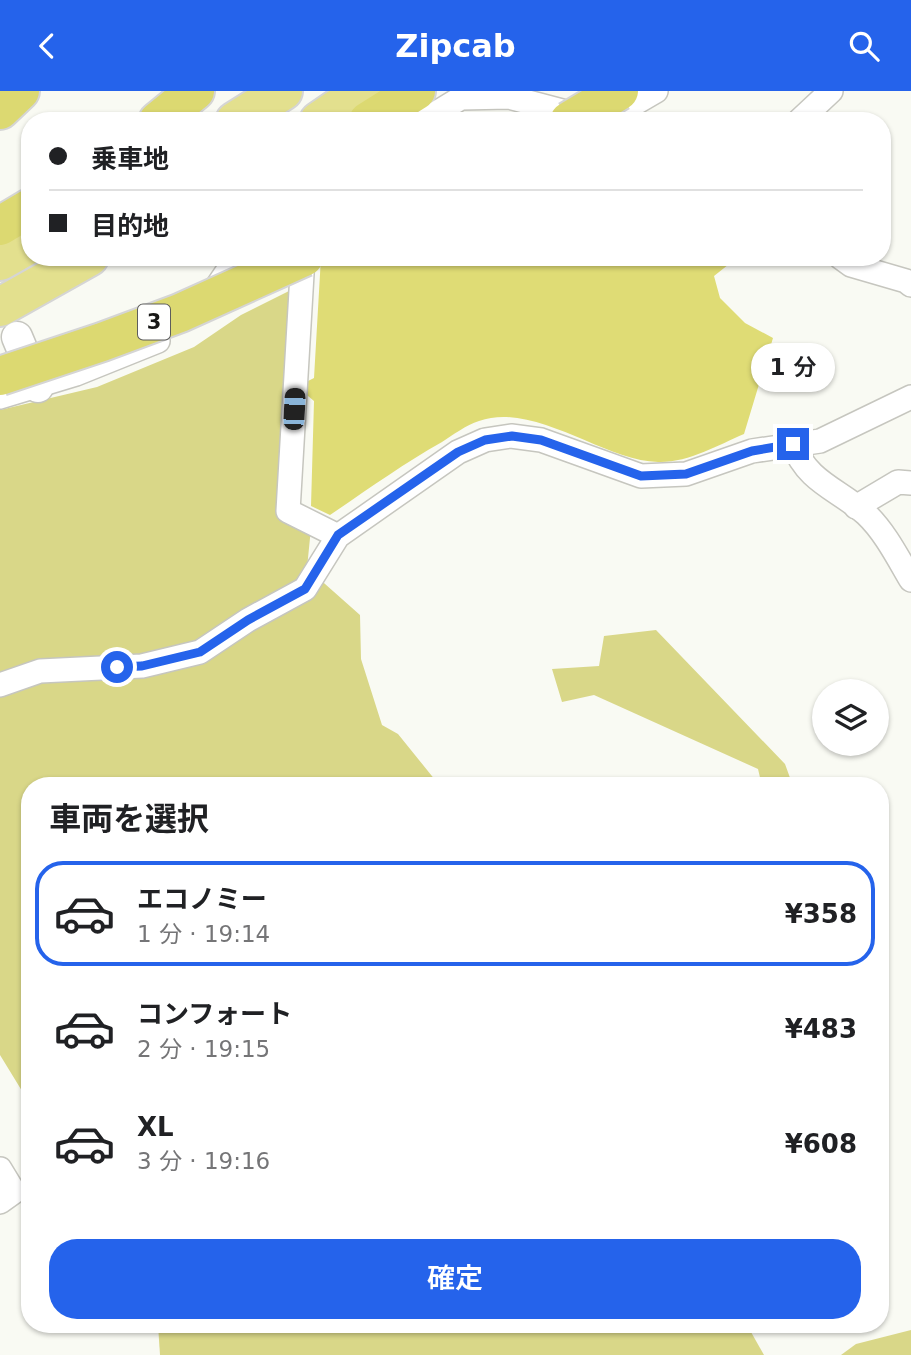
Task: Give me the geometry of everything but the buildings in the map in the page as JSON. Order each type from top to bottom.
[{"type":"highway","points":[[0,110],[20,91]]},
{"type":"highway","points":[[169,112],[195,91]]},
{"type":"highway","points":[[249,112],[283,91]]},
{"type":"highway","points":[[332,112],[363,91]]},
{"type":"highway","points":[[382,112],[416,91]]},
{"type":"highway","points":[[559,112],[591,91]]},
{"type":"highway","points":[[584,112],[619,91]]},
{"type":"highway","points":[[0,226],[21,213]]},
{"type":"highway","points":[[0,261],[21,249]]},
{"type":"highway","points":[[9,322],[78,266]]},
{"type":"highway","name":"3","points":[[0,376],[180,313],[284,266]]},
{"type":"street","points":[[620,112],[656,91]]},
{"type":"street","points":[[809,112],[831,91]]},
{"type":"street","points":[[438,112],[461,98],[509,97],[566,112]]},
{"type":"street","points":[[0,397],[38,387],[164,338],[193,320],[231,266]]},
{"type":"street","points":[[303,266],[288,511],[338,535]]},
{"type":"street","points":[[854,266],[906,281],[911,285]]},
{"type":"street","points":[[9,322],[38,387]]},
{"type":"street","points":[[0,685],[40,671],[142,666],[200,652],[248,620],[305,589],[338,535],[458,452],[485,440],[512,436],[541,440],[641,476],[686,474],[752,451],[820,441],[911,397]]},
{"type":"street","points":[[793,444],[799,459],[820,482],[866,514],[886,538],[911,580]]},
{"type":"street","points":[[856,507],[898,482],[911,483]]},
{"type":"street","points":[[0,1169],[14,1192],[0,1202]]},
{"type":"shaded area","points":[[320,266],[727,266],[714,276],[720,298],[745,323],[773,338],[744,434],[702,453],[669,462],[637,459],[546,425],[500,417],[479,421],[464,428],[330,515],[311,506],[314,401],[302,391],[304,383],[314,378]]},
{"type":"shaded area","points":[[289,291],[279,512],[311,528],[307,568],[360,615],[361,659],[382,725],[398,734],[433,777],[21,777],[21,1089],[0,1055],[0,410],[97,387],[194,347],[241,315]]},
{"type":"shaded area","points":[[656,630],[785,764],[790,777],[760,777],[758,769],[594,695],[562,702],[552,669],[599,666],[604,636]]},
{"type":"shaded area","points":[[911,1330],[911,1355],[841,1355],[856,1344]]},
{"type":"shaded area","points":[[159,1333],[752,1333],[764,1355],[160,1355]]},
{"type":"route","points":[[117,667],[142,666],[200,652],[248,620],[305,589],[338,535],[458,452],[485,440],[512,436],[541,440],[641,476],[686,474],[752,451],[793,444]]}]
